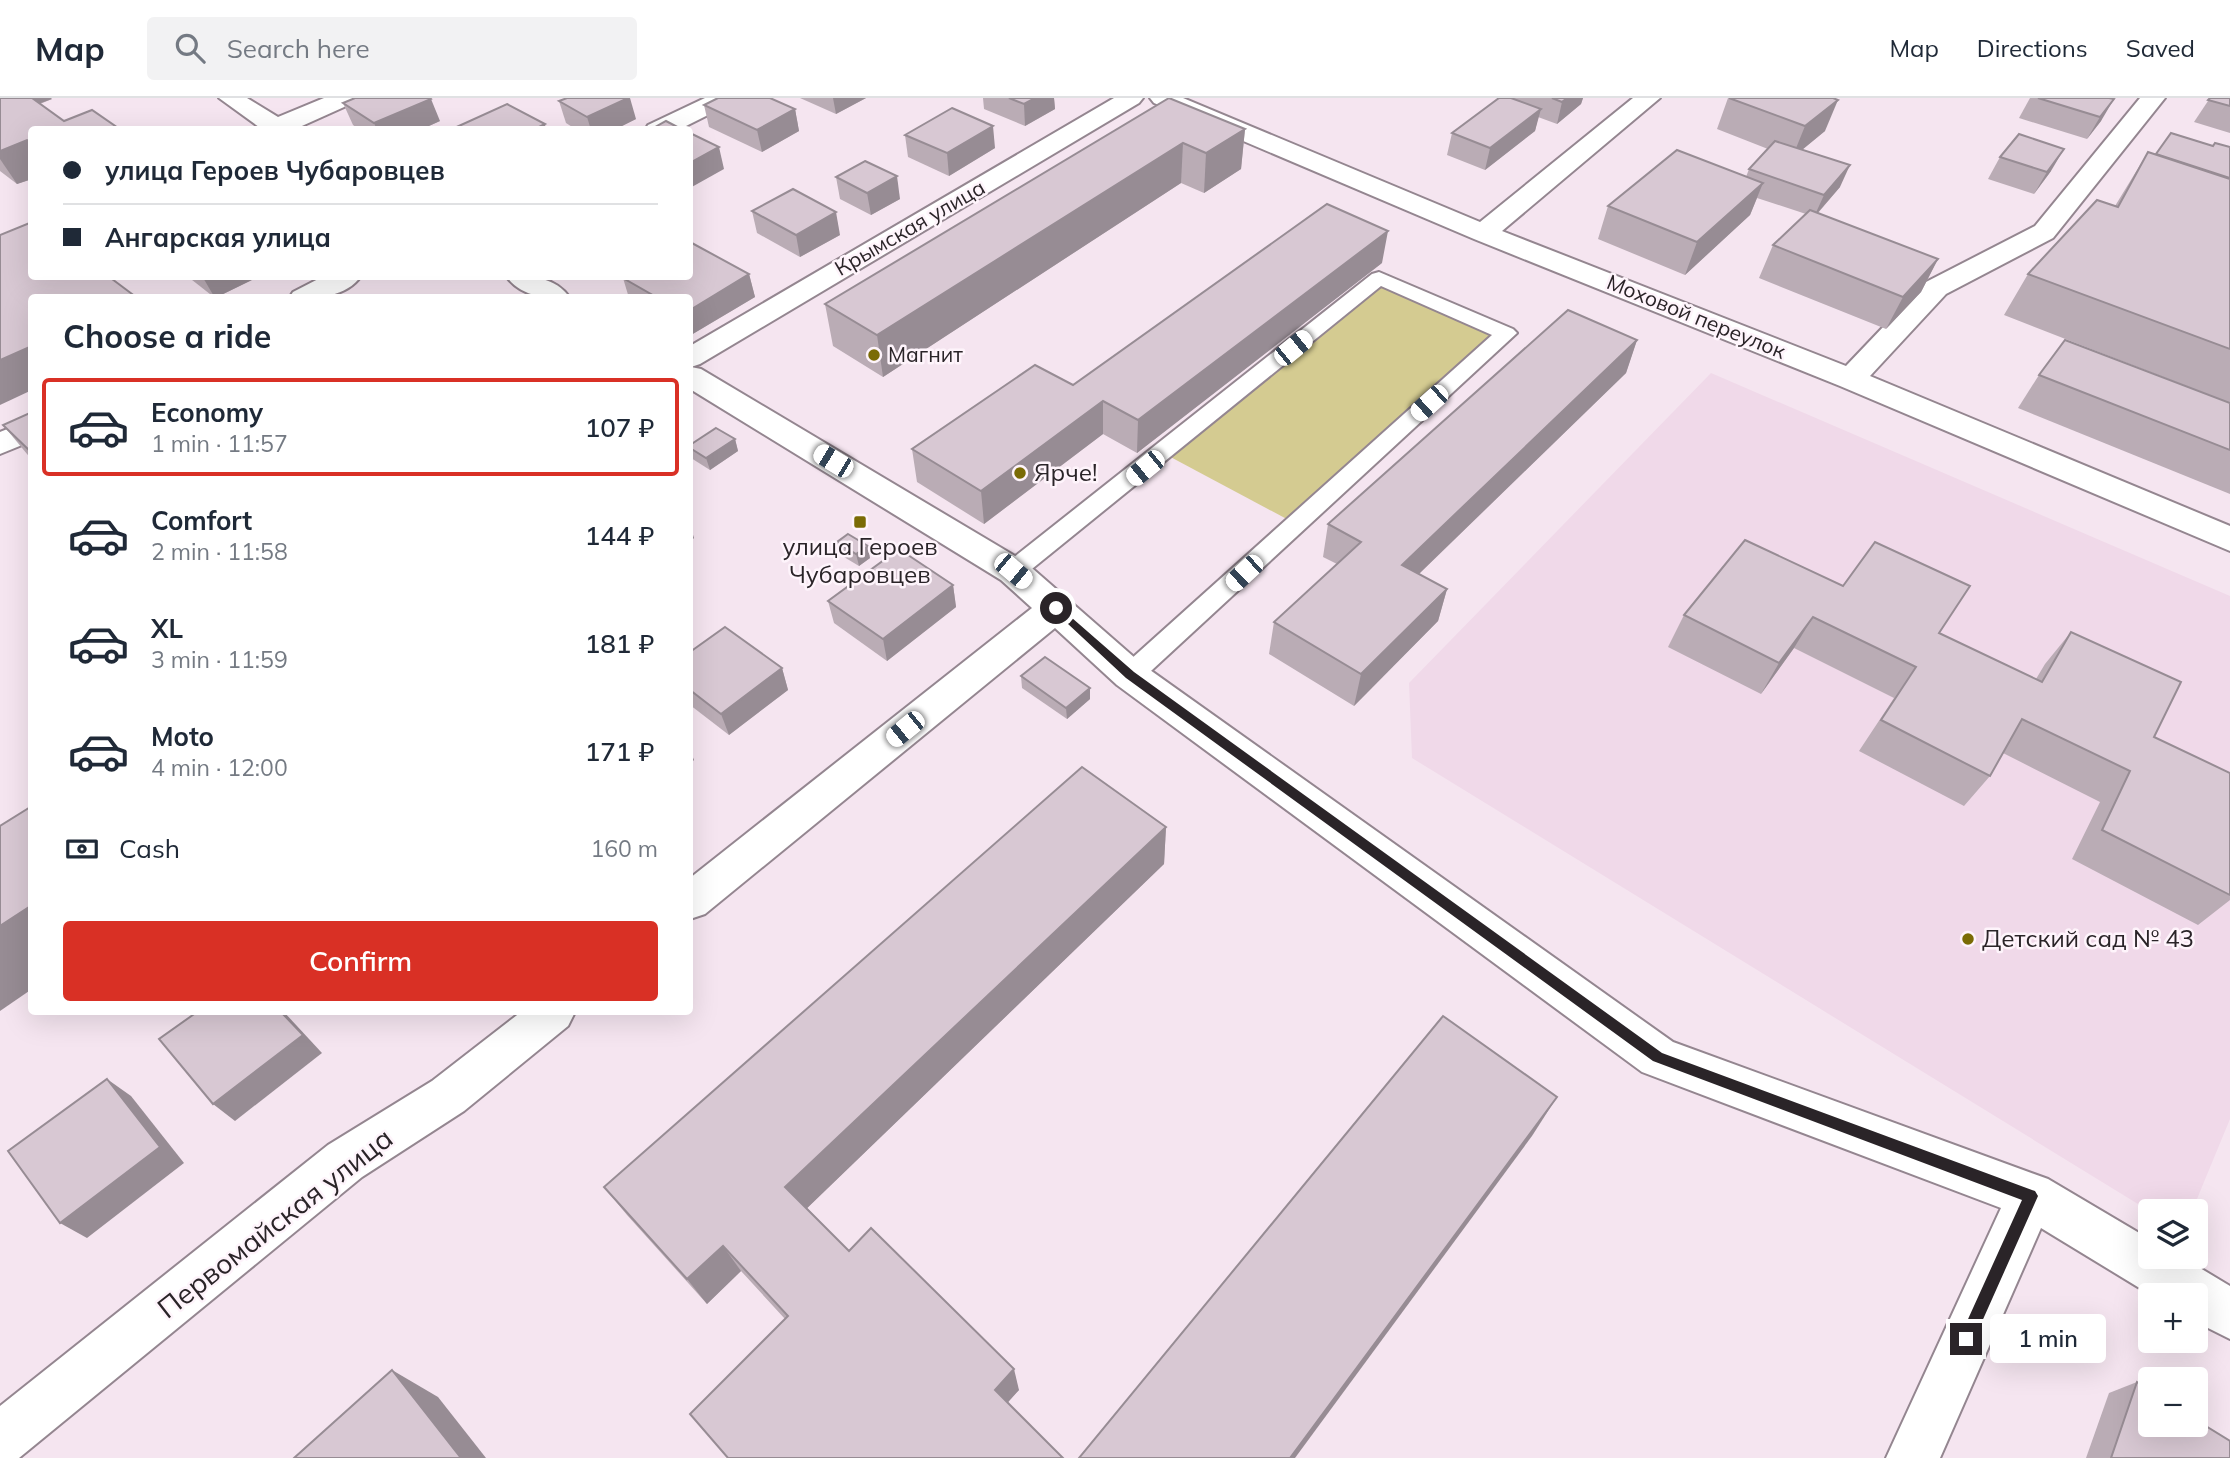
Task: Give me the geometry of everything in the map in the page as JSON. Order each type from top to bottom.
[{"type":"street","points":[[231,98],[272,126]]},
{"type":"street","points":[[283,126],[345,98]]},
{"type":"street","points":[[665,126],[724,98]]},
{"type":"street","name":"Крымская улица","points":[[693,356],[1131,98]]},
{"type":"street","name":"Моховой переулок","points":[[1162,98],[1483,233],[1851,379],[2230,539]]},
{"type":"street","points":[[1483,233],[1648,98]]},
{"type":"street","points":[[1851,379],[1936,288],[2044,232],[2153,98]]},
{"type":"street","points":[[311,294],[339,280]]},
{"type":"street","points":[[526,280],[549,294]]},
{"type":"street","points":[[693,378],[1013,571],[1130,675],[1658,1057],[2031,1196],[2230,1314]]},
{"type":"street","points":[[0,444],[28,431]]},
{"type":"street","points":[[693,900],[1056,608]]},
{"type":"street","name":"Первомайская улица","points":[[0,1439],[345,1161],[448,1096],[549,1015]]},
{"type":"street","points":[[1913,1458],[2031,1196]]},
{"type":"lane","points":[[1013,571],[1379,278],[1506,333],[1130,675]]},
{"type":"shaded area","points":[[1379,279],[1505,333],[1296,524],[1163,453]]},
{"type":"shaded area","name":"Детский сад № 43","points":[[1711,373],[2230,596],[2230,1119],[2197,1199],[2138,1199],[2138,1204],[1412,758],[1409,683]]},
{"type":"building","points":[[0,98],[32,98],[64,121],[92,110],[115,126],[28,126],[28,141],[0,151]]},
{"type":"building","points":[[355,98],[431,99],[374,123],[343,103]]},
{"type":"building","points":[[567,98],[628,98],[587,117],[559,101]]},
{"type":"building","points":[[718,98],[770,98],[795,109],[757,130],[704,105]]},
{"type":"building","points":[[1009,98],[1035,98],[1024,104]]},
{"type":"building","points":[[1169,98],[1245,129],[1206,153],[1183,143],[877,335],[825,304]]},
{"type":"building","points":[[1499,98],[1511,98],[1541,109],[1490,148],[1452,133]]},
{"type":"building","points":[[1729,98],[1833,98],[1838,100],[1805,126]]},
{"type":"building","points":[[2038,98],[2109,98],[2114,99],[2100,117]]},
{"type":"building","points":[[2230,98],[2230,106],[2208,100]]},
{"type":"building","points":[[507,104],[545,124],[541,126],[459,126]]},
{"type":"building","points":[[952,108],[993,126],[947,153],[905,135]]},
{"type":"building","points":[[666,121],[675,126],[657,126]]},
{"type":"building","points":[[2171,133],[2213,146],[2215,143],[2230,147],[2230,178],[2156,154]]},
{"type":"building","points":[[693,134],[719,147],[693,161]]},
{"type":"building","points":[[2019,134],[2064,149],[2047,172],[2000,157]]},
{"type":"building","points":[[1775,141],[1850,165],[1824,195],[1749,169]]},
{"type":"building","points":[[1677,150],[1763,183],[1697,242],[1608,206]]},
{"type":"building","points":[[2148,152],[2230,179],[2230,349],[2028,274],[2097,200],[2118,207]]},
{"type":"building","points":[[865,161],[897,176],[867,193],[836,177]]},
{"type":"building","points":[[793,189],[836,212],[796,235],[752,211]]},
{"type":"building","points":[[1327,204],[1388,231],[1138,420],[1103,401],[981,491],[912,449],[1035,365],[1073,385]]},
{"type":"building","points":[[1810,210],[1938,259],[1903,297],[1773,245]]},
{"type":"building","points":[[28,224],[28,280],[113,280],[132,294],[28,294],[28,348],[0,360],[0,235]]},
{"type":"building","points":[[693,244],[749,274],[693,308],[693,294],[651,294],[626,280],[693,280]]},
{"type":"building","points":[[1568,310],[1637,340],[1402,565],[1447,589],[1361,674],[1274,622],[1361,542],[1328,524]]},
{"type":"building","points":[[2065,340],[2230,403],[2230,450],[2039,375]]},
{"type":"building","points":[[28,414],[28,449],[3,425]]},
{"type":"building","points":[[716,428],[735,439],[706,458],[693,450],[693,443]]},
{"type":"building","points":[[848,534],[868,546],[856,554],[837,542]]},
{"type":"building","points":[[1745,540],[1843,586],[1875,542],[1970,586],[1939,633],[2042,682],[2071,632],[2181,682],[2154,737],[2230,773],[2230,895],[2102,830],[2130,771],[2022,719],[1990,776],[1881,720],[1916,667],[1813,617],[1779,663],[1684,615]]},
{"type":"building","points":[[899,549],[953,585],[883,639],[828,601]]},
{"type":"building","points":[[725,627],[782,668],[721,714],[693,692],[693,650]]},
{"type":"building","points":[[1045,657],[1090,688],[1066,708],[1021,676]]},
{"type":"building","points":[[1082,767],[1166,827],[785,1187],[849,1251],[871,1228],[1014,1369],[995,1390],[1063,1458],[728,1458],[690,1414],[788,1316],[723,1246],[687,1279],[604,1187]]},
{"type":"building","points":[[28,808],[28,908],[0,926],[0,826]]},
{"type":"building","points":[[193,1015],[284,1015],[303,1035],[213,1104],[159,1039]]},
{"type":"building","points":[[1443,1016],[1557,1097],[1290,1458],[1079,1458]]},
{"type":"building","points":[[107,1079],[160,1147],[60,1223],[8,1151]]},
{"type":"building","points":[[392,1370],[461,1458],[294,1458]]},
{"type":"building","points":[[2137,1382],[2138,1437],[2208,1437],[2208,1427],[2230,1441],[2230,1458],[2111,1458]]},
{"type":"place","name":"Магнит","points":[[874,355]]},
{"type":"place","name":"Ярче!","points":[[1020,473]]},
{"type":"place","name":"улица Героев Чубаровцев","points":[[860,522]]},
{"type":"place","name":"Детский сад № 43","points":[[1968,939]]},
{"type":"route","points":[[1056,608],[1130,675],[1658,1057],[2031,1196],[1966,1339]]}]
